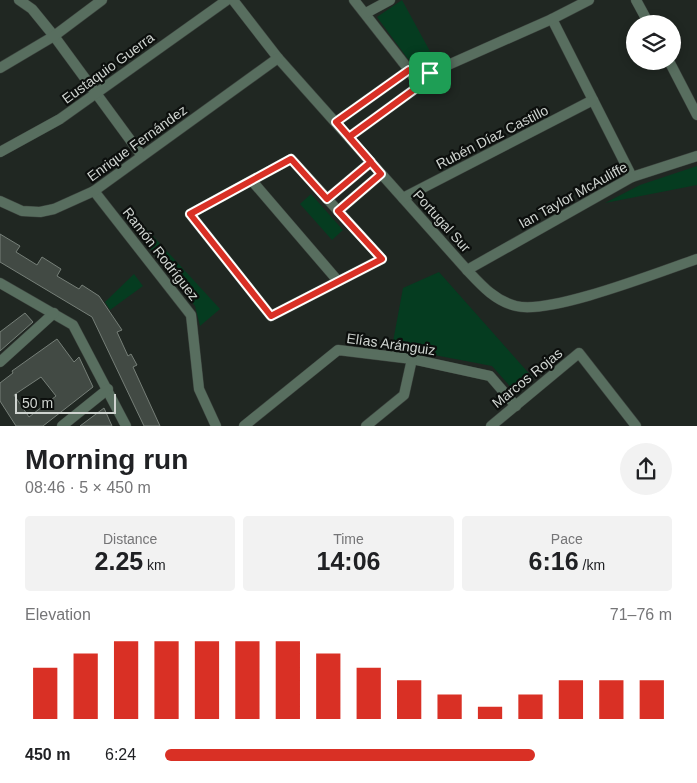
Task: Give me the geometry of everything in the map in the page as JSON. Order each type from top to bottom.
[{"type":"street","points":[[19,0],[32,9],[54,36],[142,156]]},
{"type":"street","points":[[0,68],[54,36],[102,0]]},
{"type":"street","name":"Eustaquio Guerra","points":[[0,152],[60,120],[227,0]]},
{"type":"street","name":"Portugal Sur","points":[[233,0],[278,58],[467,270],[499,300],[516,306],[536,308],[590,294],[697,259]]},
{"type":"street","points":[[354,0],[366,13],[419,86]]},
{"type":"street","points":[[366,13],[390,0]]},
{"type":"street","points":[[349,137],[419,86],[430,73],[552,19],[574,3],[589,0]]},
{"type":"street","points":[[636,0],[644,15]]},
{"type":"street","points":[[552,19],[632,177]]},
{"type":"street","name":"Enrique Fernández","points":[[0,201],[22,211],[40,212],[54,209],[94,191],[278,58]]},
{"type":"street","points":[[336,122],[409,70],[430,73]]},
{"type":"street","points":[[673,70],[697,114]]},
{"type":"street","name":"Rubén Díaz Castillo","points":[[403,198],[593,100]]},
{"type":"street","name":"Ian Taylor McAuliffe","points":[[467,270],[632,177],[697,156]]},
{"type":"street","points":[[291,159],[327,199],[382,259],[271,316],[190,214],[252,182],[291,159]]},
{"type":"street","points":[[327,199],[371,162]]},
{"type":"street","points":[[338,211],[381,174]]},
{"type":"street","points":[[252,182],[338,281]]},
{"type":"street","name":"Ramón Rodríguez","points":[[94,191],[191,315],[199,389],[216,426]]},
{"type":"street","points":[[0,283],[74,325],[126,426]]},
{"type":"street","points":[[0,362],[54,313]]},
{"type":"street","name":"Elías Aránguiz","points":[[244,426],[338,350],[412,358],[490,376],[516,406]]},
{"type":"street","name":"Marcos Rojas","points":[[491,426],[579,353],[636,426]]},
{"type":"street","points":[[366,426],[404,395],[412,358]]},
{"type":"street","points":[[62,426],[108,389]]},
{"type":"green space","points":[[402,0],[432,55],[408,59],[377,17]]},
{"type":"green space","points":[[697,166],[697,185],[605,203],[640,185]]},
{"type":"green space","points":[[311,194],[343,230],[332,240],[300,204]]},
{"type":"green space","points":[[132,213],[220,309],[200,326],[195,306],[127,219]]},
{"type":"green space","points":[[439,272],[533,378],[516,393],[492,366],[392,347],[403,288]]},
{"type":"green space","points":[[134,274],[143,286],[110,310],[105,302]]},
{"type":"building","points":[[0,234],[20,246],[16,252],[37,265],[42,257],[61,269],[57,276],[79,289],[82,285],[99,296],[122,330],[117,332],[128,356],[131,354],[137,365],[133,367],[160,426],[144,426],[92,317],[0,262]]},
{"type":"building","points":[[25,313],[33,322],[0,351],[0,332]]},
{"type":"building","points":[[57,339],[74,362],[79,357],[93,387],[43,426],[16,426],[0,401],[0,383],[13,373],[12,371]],"holes":[[[41,377],[56,396],[29,417],[14,395]]]},
{"type":"building","points":[[104,408],[112,426],[80,426]]},
{"type":"route","points":[[430,73],[409,70],[336,122],[349,137],[371,162],[327,199],[291,159],[252,182],[190,214],[271,316],[382,259],[338,211],[381,174],[371,162],[349,137],[419,86],[430,73]]}]
